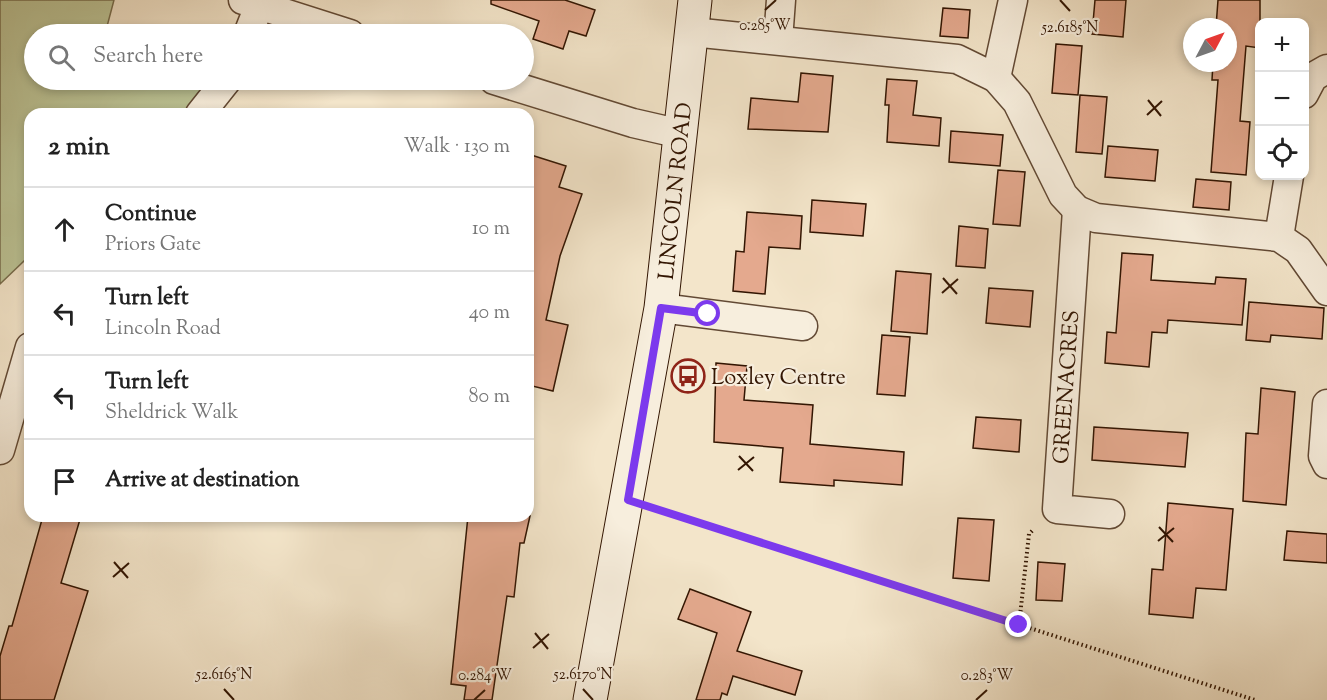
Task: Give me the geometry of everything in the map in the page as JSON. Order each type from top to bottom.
[{"type":"street","name":"LINCOLN ROAD","points":[[590,700],[661,308],[695,0]]},
{"type":"street","points":[[778,40],[782,0]]},
{"type":"street","points":[[996,78],[1013,0]]},
{"type":"street","points":[[250,24],[251,3],[318,24]]},
{"type":"street","points":[[692,32],[957,59],[996,78],[1017,102],[1063,195],[1077,210],[1096,218],[1279,237],[1298,250],[1327,291]]},
{"type":"street","points":[[1309,86],[1313,77],[1327,69]]},
{"type":"street","points":[[205,108],[219,90]]},
{"type":"street","points":[[526,90],[633,123],[681,134]]},
{"type":"street","points":[[1279,237],[1288,180]]},
{"type":"street","name":"GREENACRES","points":[[1057,509],[1077,210]]},
{"type":"street","points":[[661,308],[803,326]]},
{"type":"street","points":[[0,450],[24,368]]},
{"type":"street","points":[[1327,404],[1323,456],[1327,464]]},
{"type":"street","points":[[1057,509],[1110,514]]},
{"type":"path","points":[[628,500],[1255,700]]},
{"type":"path","points":[[1019,625],[1029,534],[1057,509]]},
{"type":"green space","points":[[0,0],[114,0],[108,24],[24,24],[24,90],[207,90],[194,108],[24,108],[24,261],[0,284]]},
{"type":"building","points":[[491,0],[565,0],[595,10],[586,36],[569,31],[563,49],[534,39],[539,21],[491,4]]},
{"type":"building","points":[[1095,0],[1126,0],[1123,37],[1092,34]]},
{"type":"building","points":[[1218,0],[1260,0],[1260,18],[1255,18],[1255,47],[1246,46],[1240,121],[1250,122],[1246,175],[1211,172],[1218,80],[1212,80],[1212,72],[1237,72],[1237,18],[1217,18]]},
{"type":"building","points":[[943,8],[970,10],[968,38],[940,36]]},
{"type":"building","points":[[1056,44],[1082,46],[1078,95],[1052,93]]},
{"type":"building","points":[[801,73],[833,76],[828,132],[748,129],[751,98],[798,102]]},
{"type":"building","points":[[887,79],[917,81],[913,115],[941,118],[939,146],[887,142],[889,105],[885,105]]},
{"type":"building","points":[[1080,95],[1107,97],[1102,154],[1076,152]]},
{"type":"building","points":[[951,131],[1003,135],[1000,166],[949,162]]},
{"type":"building","points":[[1108,146],[1158,150],[1155,181],[1105,177]]},
{"type":"building","points":[[534,156],[566,166],[559,187],[582,194],[560,256],[546,320],[568,325],[553,391],[534,386]]},
{"type":"building","points":[[998,170],[1025,172],[1020,226],[993,224]]},
{"type":"building","points":[[1196,179],[1231,182],[1229,210],[1193,207]]},
{"type":"building","points":[[812,200],[866,204],[863,236],[810,232]]},
{"type":"building","points":[[747,212],[802,216],[800,249],[769,247],[765,294],[733,291],[736,251],[744,252]]},
{"type":"building","points":[[959,226],[988,229],[985,268],[956,266]]},
{"type":"building","points":[[1122,253],[1153,255],[1151,280],[1215,284],[1216,277],[1246,279],[1242,325],[1168,320],[1167,333],[1152,332],[1149,367],[1105,363],[1107,332],[1116,333]]},
{"type":"building","points":[[896,271],[931,274],[927,334],[891,331]]},
{"type":"building","points":[[989,288],[1033,291],[1030,327],[986,323]]},
{"type":"building","points":[[1249,302],[1324,308],[1322,339],[1271,335],[1270,342],[1246,340]]},
{"type":"building","points":[[882,335],[910,337],[905,396],[877,394]]},
{"type":"building","points":[[716,363],[747,366],[744,400],[813,405],[810,444],[904,452],[902,485],[834,480],[834,486],[780,482],[783,448],[714,442]]},
{"type":"building","points":[[1261,388],[1295,392],[1286,505],[1243,501],[1246,433],[1258,434]]},
{"type":"building","points":[[976,417],[1021,420],[1019,452],[973,448]]},
{"type":"building","points":[[1094,427],[1188,433],[1185,467],[1092,460]]},
{"type":"building","points":[[1168,503],[1233,509],[1226,590],[1196,588],[1193,618],[1149,614],[1152,569],[1163,570]]},
{"type":"building","points":[[958,518],[994,520],[989,581],[953,578]]},
{"type":"building","points":[[41,522],[79,522],[61,583],[88,591],[54,700],[0,700],[0,656],[9,626],[12,626]]},
{"type":"building","points":[[467,522],[529,522],[524,543],[520,543],[514,597],[507,596],[492,700],[464,700],[466,686],[451,684]]},
{"type":"building","points":[[1287,531],[1327,534],[1327,563],[1284,560]]},
{"type":"building","points":[[1038,562],[1065,564],[1062,601],[1036,600]]},
{"type":"building","points":[[690,589],[751,612],[737,651],[802,671],[795,695],[733,676],[727,695],[722,693],[720,700],[696,700],[717,633],[678,619]]},
{"type":"place","name":"Loxley Centre","points":[[688,376]]},
{"type":"route","points":[[708,314],[661,308],[628,500],[1019,625]]}]
